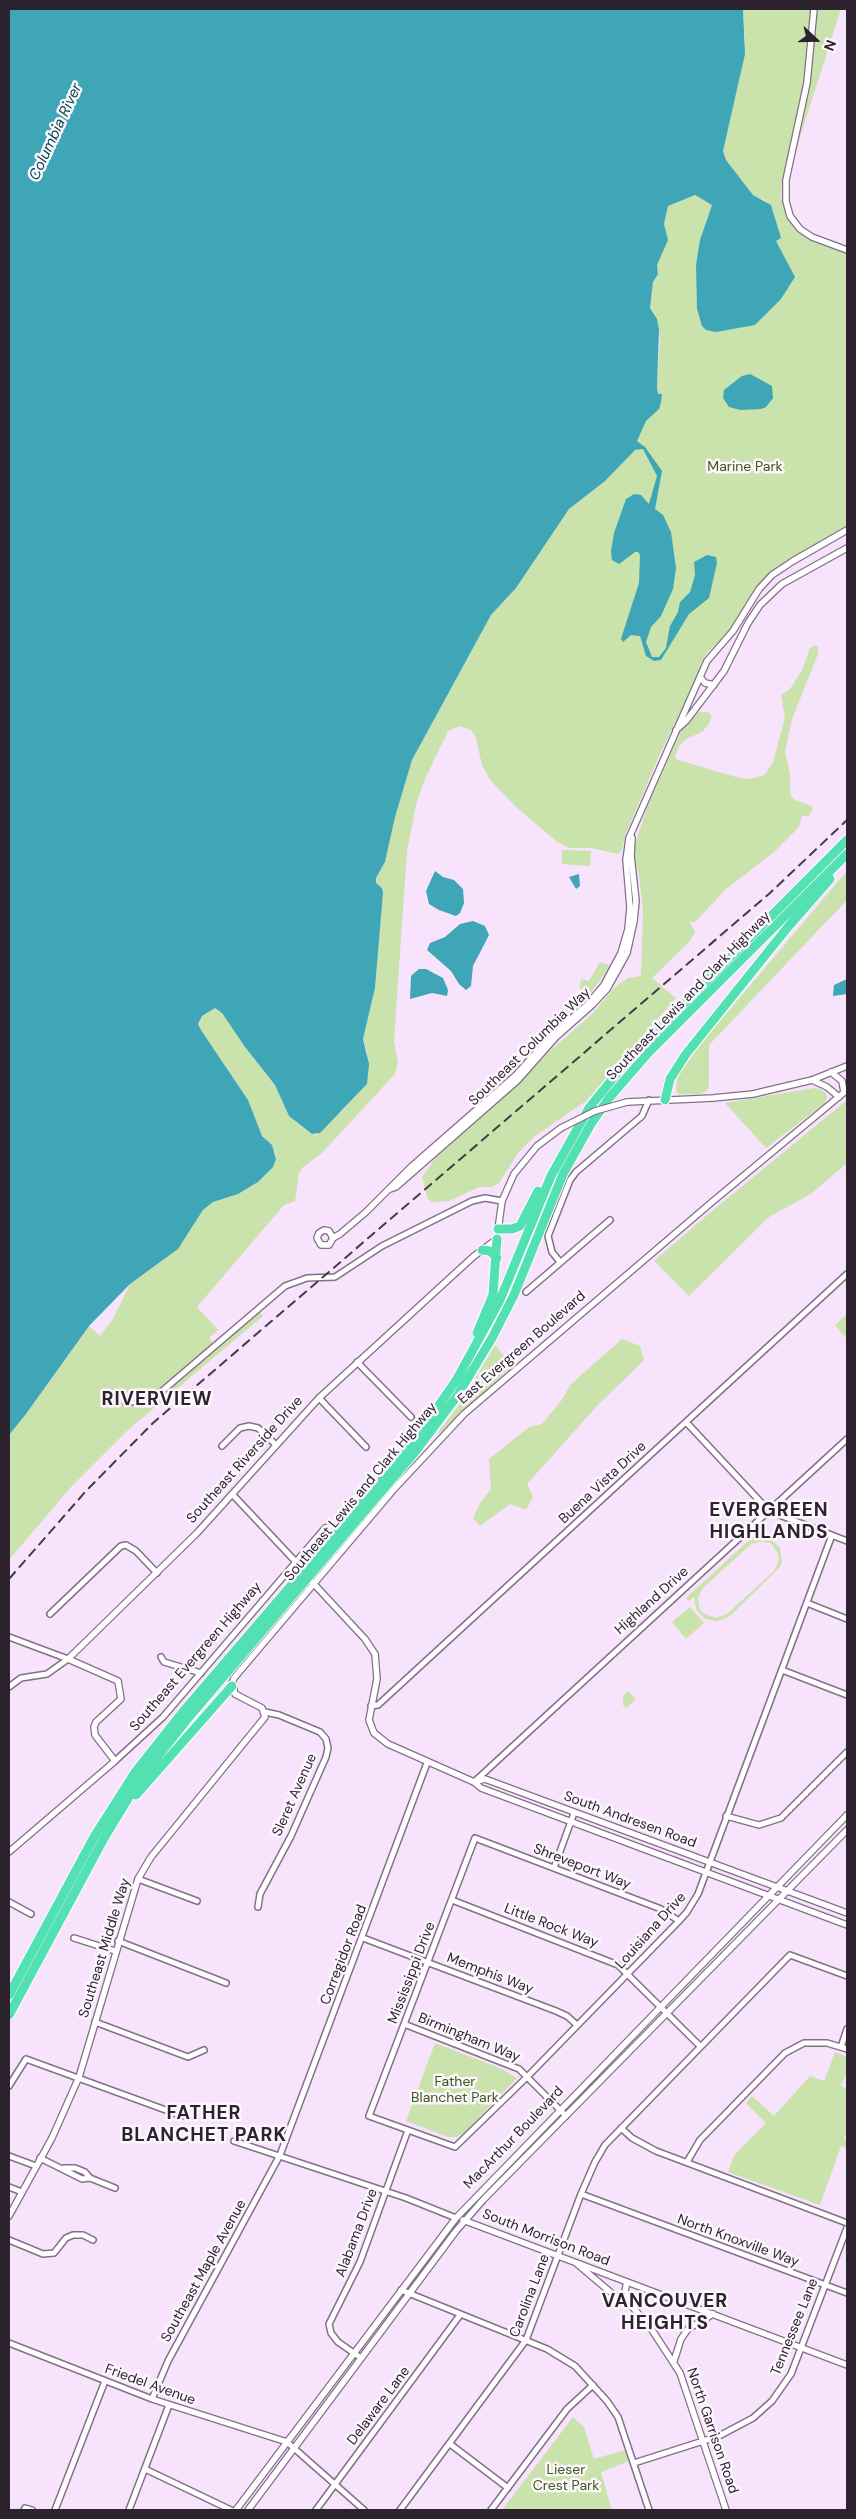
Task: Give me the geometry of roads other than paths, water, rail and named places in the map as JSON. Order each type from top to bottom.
[{"type":"highway","name":"Southeast Lewis and Clark Highway","points":[[9,1995],[94,1837],[136,1771],[182,1712],[380,1482],[424,1427],[457,1378],[500,1300],[539,1201],[563,1151],[589,1108],[627,1061],[847,840]]},
{"type":"highway","name":"Southeast Lewis and Clark Highway","points":[[9,2015],[113,1822],[140,1779],[188,1717],[415,1452],[457,1396],[492,1338],[514,1295],[568,1166],[591,1124],[609,1098],[649,1052],[847,854]]},
{"type":"highway","points":[[665,1100],[670,1079],[686,1054],[788,927],[847,858]]},
{"type":"highway","points":[[498,1229],[515,1229],[520,1226],[541,1184],[563,1151]]},
{"type":"highway","points":[[457,1378],[493,1295],[497,1239]]},
{"type":"highway","points":[[482,1250],[490,1251],[497,1258]]},
{"type":"highway","points":[[113,1822],[232,1686]]},
{"type":"street","points":[[814,9],[807,83],[788,167],[786,201],[790,216],[800,229],[812,237],[847,250]]},
{"type":"street","name":"Southeast Columbia Way","points":[[333,1238],[344,1231],[412,1166],[516,1075],[552,1035],[595,996],[609,977],[621,953],[628,929],[630,890],[627,846],[707,660],[733,631],[759,589],[772,575],[847,530]]},
{"type":"street","name":"Southeast Columbia Way","points":[[675,731],[714,685],[748,623],[772,593],[782,584],[847,548]]},
{"type":"street","points":[[718,647],[726,648],[732,655]]},
{"type":"street","points":[[700,677],[705,683],[714,685]]},
{"type":"street","points":[[497,1239],[502,1201],[509,1184],[524,1160],[537,1146],[561,1128],[595,1111],[627,1102],[739,1096],[812,1080],[847,1066]]},
{"type":"street","points":[[831,1072],[842,1081],[846,1091]]},
{"type":"street","points":[[812,1080],[827,1086],[839,1097]]},
{"type":"street","name":"East Evergreen Boulevard","points":[[232,1686],[234,1678],[314,1583],[423,1456],[464,1414],[846,1091]]},
{"type":"street","points":[[560,1262],[552,1252],[548,1236],[570,1180],[576,1172],[642,1116],[649,1100]]},
{"type":"street","points":[[126,1403],[153,1397],[161,1392],[285,1286],[307,1278],[335,1277],[382,1246],[472,1201],[485,1198],[502,1201]]},
{"type":"street","points":[[526,1292],[610,1220]]},
{"type":"street","name":"Southeast Riverside Drive","points":[[9,1686],[22,1678],[47,1674],[68,1659],[157,1573],[233,1495],[276,1444],[319,1398],[482,1250],[497,1239]]},
{"type":"street","name":"Buena Vista Drive","points":[[372,1706],[378,1705],[847,1274]]},
{"type":"street","points":[[357,1362],[411,1418]]},
{"type":"street","points":[[319,1398],[366,1447]]},
{"type":"street","points":[[686,1422],[769,1511],[847,1541]]},
{"type":"street","points":[[222,1446],[238,1430],[249,1426],[258,1428],[276,1444]]},
{"type":"street","name":"Highland Drive","points":[[474,1782],[847,1439]]},
{"type":"street","points":[[233,1495],[296,1562]]},
{"type":"street","name":"Southeast Evergreen Highway","points":[[9,1852],[163,1717],[325,1528]]},
{"type":"street","name":"Louisiana Drive","points":[[408,2130],[455,2147],[527,2077],[694,1903],[832,1536]]},
{"type":"street","points":[[50,1614],[121,1546],[126,1545],[136,1551],[157,1573]]},
{"type":"street","name":"South Andresen Road","points":[[314,1583],[366,1639],[375,1654],[376,1679],[370,1720],[374,1733],[388,1744],[474,1782],[481,1788],[847,1925]]},
{"type":"street","points":[[806,1603],[847,1619]]},
{"type":"street","points":[[9,1637],[68,1659],[118,1681],[121,1699],[96,1722],[94,1727],[95,1734],[115,1761]]},
{"type":"street","points":[[160,1657],[164,1662],[201,1673]]},
{"type":"street","points":[[782,1670],[847,1695]]},
{"type":"street","name":"Sleret Avenue","points":[[232,1686],[237,1696],[260,1706],[265,1712],[279,1715],[320,1732],[326,1739],[328,1748],[326,1757],[290,1836],[260,1894],[258,1907]]},
{"type":"street","name":"Southeast Middle Way","points":[[9,2216],[36,2166],[79,2077],[138,1879],[151,1857],[261,1723],[265,1712]]},
{"type":"street","points":[[726,1816],[759,1825],[781,1818],[847,1752]]},
{"type":"street","name":"Corregidor Road","points":[[280,2155],[428,1763]]},
{"type":"street","name":"South Andresen Road","points":[[474,1782],[485,1779],[847,1913]]},
{"type":"street","points":[[554,1868],[574,1813]]},
{"type":"street","name":"MacArthur Boulevard","points":[[236,2510],[456,2218],[847,1815]]},
{"type":"street","name":"MacArthur Boulevard","points":[[248,2510],[465,2221],[847,1830]]},
{"type":"street","name":"Shreveport Way","points":[[475,1838],[661,1909],[678,1921]]},
{"type":"street","name":"Mississippi Drive","points":[[408,2130],[369,2116],[475,1838]]},
{"type":"street","points":[[138,1879],[197,1901]]},
{"type":"street","name":"Little Rock Way","points":[[452,1900],[606,1959],[628,1972],[700,2046]]},
{"type":"street","points":[[9,1902],[31,1914]]},
{"type":"street","points":[[74,1938],[115,1952]]},
{"type":"street","name":"Memphis Way","points":[[363,1938],[556,2011],[567,2016],[577,2025]]},
{"type":"street","points":[[118,1941],[226,1983]]},
{"type":"street","name":"Carolina Lane","points":[[400,2510],[526,2340],[595,2162],[621,2128],[790,1955],[847,1976]]},
{"type":"street","points":[[96,2022],[188,2057],[204,2050]]},
{"type":"street","name":"Birmingham Way","points":[[404,2024],[510,2064],[527,2077],[566,2116]]},
{"type":"street","points":[[841,2047],[847,2029]]},
{"type":"street","points":[[687,2162],[700,2140],[785,2053],[804,2043],[827,2043],[847,2049]]},
{"type":"street","points":[[9,2086],[26,2059],[182,2116]]},
{"type":"street","points":[[621,2128],[644,2146],[847,2223]]},
{"type":"street","name":"Alabama Drive","points":[[361,2358],[338,2342],[331,2333],[329,2324],[357,2270],[408,2130]]},
{"type":"street","points":[[234,2141],[280,2155],[456,2218]]},
{"type":"street","name":"Southeast Maple Avenue","points":[[152,2399],[168,2361],[280,2155]]},
{"type":"street","points":[[9,2156],[36,2166]]},
{"type":"street","points":[[40,2158],[64,2168],[82,2179],[90,2178],[114,2188]]},
{"type":"street","points":[[9,2188],[22,2192]]},
{"type":"street","name":"North Knoxville Way","points":[[581,2194],[847,2293]]},
{"type":"street","name":"South Morrison Road","points":[[456,2218],[847,2365]]},
{"type":"street","name":"Tennessee Lane","points":[[634,2464],[703,2442],[738,2428],[772,2401],[791,2374],[847,2228]]},
{"type":"street","points":[[9,2240],[43,2254],[54,2253],[66,2238],[73,2234],[83,2235],[93,2240]]},
{"type":"street","points":[[575,2262],[621,2301],[630,2304]]},
{"type":"street","points":[[627,2282],[624,2291],[630,2304]]},
{"type":"street","points":[[400,2290],[547,2348],[574,2366],[607,2400],[618,2417],[649,2510]]},
{"type":"street","name":"North Garrison Road","points":[[630,2304],[674,2360],[726,2510]]},
{"type":"street","points":[[674,2360],[681,2339],[688,2329],[713,2314]]},
{"type":"street","name":"Delaware Lane","points":[[316,2510],[333,2484],[460,2315]]},
{"type":"street","name":"Friedel Avenue","points":[[9,2343],[152,2399],[286,2442],[295,2447],[333,2484],[364,2510]]},
{"type":"street","points":[[55,2510],[105,2381]]},
{"type":"street","points":[[491,2510],[568,2409],[593,2385]]},
{"type":"street","points":[[129,2510],[169,2405]]},
{"type":"street","points":[[450,2444],[508,2488]]},
{"type":"street","points":[[145,2470],[231,2510]]},
{"type":"street","points":[[24,2509],[32,2510]]},
{"type":"water","name":"Columbia River","points":[[9,9],[743,9],[745,54],[723,151],[726,160],[753,195],[771,205],[781,238],[776,241],[795,277],[781,299],[755,325],[716,332],[706,330],[702,326],[697,309],[696,265],[700,240],[712,205],[695,195],[668,206],[664,224],[668,240],[657,265],[658,274],[653,282],[650,308],[657,319],[659,329],[657,388],[658,394],[662,394],[661,402],[659,409],[646,421],[637,441],[645,447],[662,471],[655,509],[663,515],[671,532],[676,568],[673,589],[661,616],[651,627],[646,642],[652,657],[659,657],[666,648],[670,626],[678,612],[680,602],[690,592],[695,575],[694,562],[707,555],[716,557],[717,563],[709,598],[689,614],[661,660],[654,661],[646,656],[640,636],[631,635],[623,642],[621,639],[639,583],[640,555],[638,552],[635,552],[619,564],[612,560],[611,551],[614,533],[626,499],[634,494],[641,495],[649,504],[657,476],[643,449],[635,450],[605,481],[569,509],[516,588],[491,615],[412,760],[395,817],[385,862],[376,878],[376,883],[382,888],[383,893],[375,988],[363,1039],[369,1064],[367,1084],[320,1133],[312,1134],[289,1116],[275,1085],[245,1047],[222,1013],[215,1008],[202,1016],[198,1024],[201,1030],[248,1100],[262,1136],[272,1145],[276,1159],[273,1167],[258,1182],[238,1194],[213,1202],[203,1210],[178,1249],[130,1284],[89,1326],[9,1435]]},
{"type":"water","points":[[750,374],[772,386],[773,398],[766,407],[761,409],[740,410],[729,407],[723,398],[724,390],[742,376]]},
{"type":"water","points":[[435,871],[443,877],[454,880],[463,889],[464,903],[460,913],[456,916],[429,904],[426,891]]},
{"type":"water","points":[[579,874],[580,886],[576,889],[569,877]]},
{"type":"water","points":[[473,921],[485,926],[489,935],[473,966],[471,986],[466,990],[459,984],[451,971],[427,950],[430,943],[445,937],[460,924]]},
{"type":"water","points":[[419,969],[426,969],[443,978],[448,990],[447,996],[432,993],[410,999],[411,976]]},
{"type":"water","points":[[847,979],[847,994],[833,996],[834,985]]},
{"type":"railway","points":[[9,1579],[86,1491],[153,1423],[770,893],[847,820]]},
{"type":"district","name":"RIVERVIEW","points":[[157,1400]]},
{"type":"district","name":"EVERGREEN HIGHLANDS","points":[[769,1522]]},
{"type":"district","name":"FATHER BLANCHET PARK","points":[[204,2125]]},
{"type":"district","name":"VANCOUVER HEIGHTS","points":[[665,2313]]},
{"type":"park label","name":"Marine Park","points":[[745,467]]},
{"type":"park label","name":"Father Blanchet Park","points":[[455,2090]]},
{"type":"park label","name":"Lieser Crest Park","points":[[566,2478]]}]
